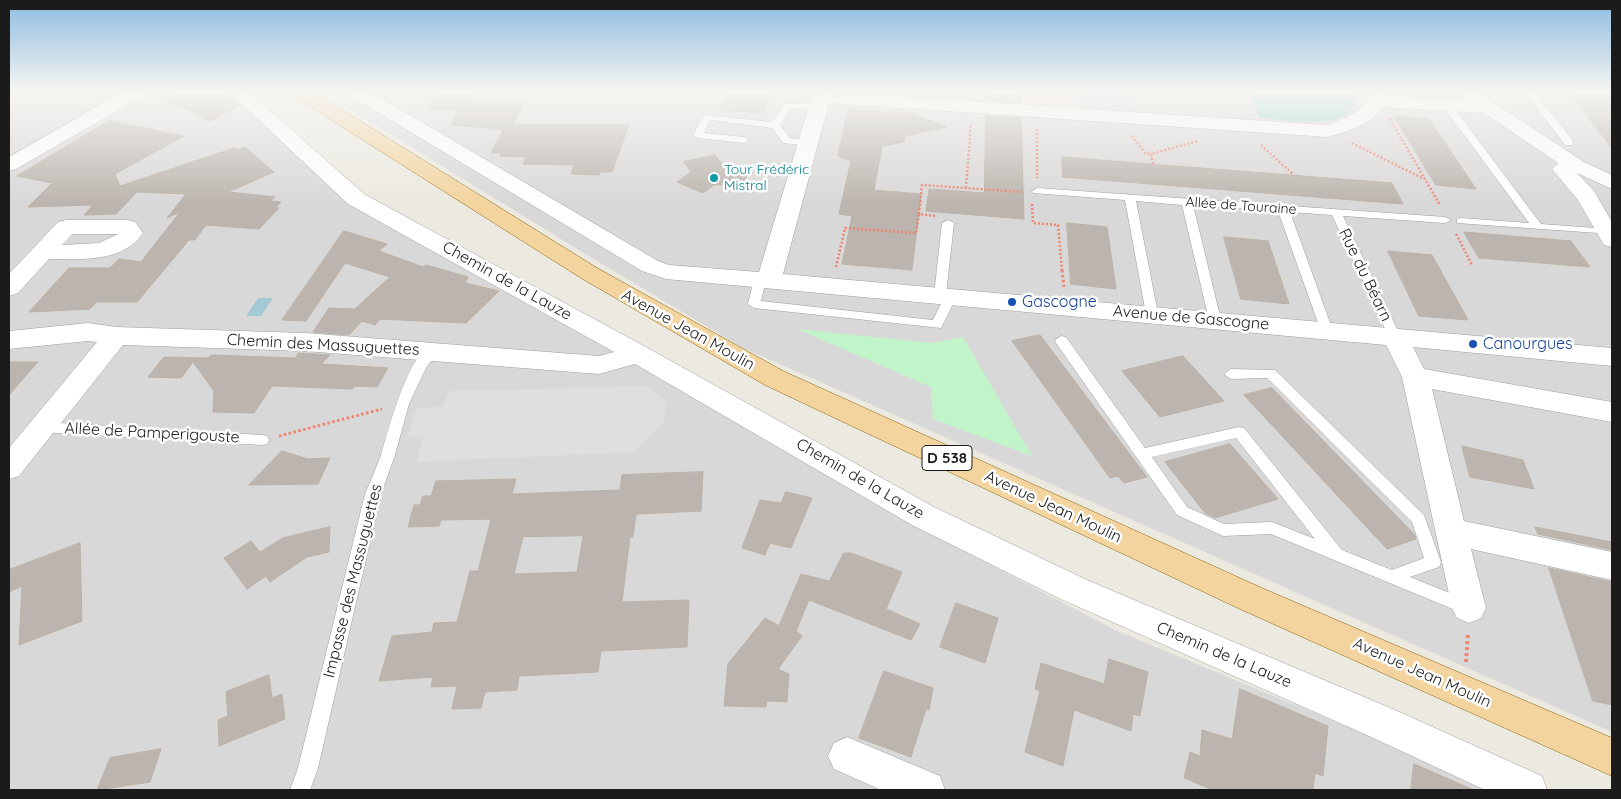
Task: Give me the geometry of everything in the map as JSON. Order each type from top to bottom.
[{"type":"main road","name":"Avenue Jean Moulin","points":[[357,128],[589,273],[774,378],[1252,599],[1612,757]]},
{"type":"street","points":[[9,148],[45,128]]},
{"type":"street","points":[[9,165],[73,128]]},
{"type":"street","name":"Chemin de la Lauze","points":[[277,128],[356,199],[635,352],[923,516],[1075,590],[1382,723],[1476,779],[1528,790]]},
{"type":"street","name":"Avenue de Gascogne","points":[[419,128],[650,266],[681,275],[765,279],[1612,357]]},
{"type":"street","points":[[765,279],[813,128]]},
{"type":"street","points":[[1292,128],[1327,130],[1334,128]]},
{"type":"street","points":[[1518,128],[1587,178],[1610,236]]},
{"type":"street","points":[[9,288],[44,252]]},
{"type":"street","name":"Chemin des Massuguettes","points":[[9,340],[88,332],[116,336],[305,342],[432,350],[598,366],[635,352]]},
{"type":"street","points":[[9,468],[116,336]]},
{"type":"street","points":[[1395,337],[1415,378],[1469,608]]},
{"type":"street","points":[[1415,378],[1612,412]]},
{"type":"street","points":[[1452,532],[1612,566]]},
{"type":"street","points":[[847,756],[926,790]]},
{"type":"lane","points":[[701,128],[698,135],[744,140]]},
{"type":"lane","points":[[777,128],[786,141],[808,144]]},
{"type":"lane","points":[[1465,128],[1538,227]]},
{"type":"lane","points":[[1558,128],[1570,144]]},
{"type":"lane","name":"Allée de Touraine","points":[[1037,191],[1336,213],[1445,216]]},
{"type":"lane","points":[[1130,198],[1152,314]]},
{"type":"lane","points":[[1187,202],[1215,320]]},
{"type":"lane","points":[[1283,209],[1327,330]]},
{"type":"lane","name":"Rue du Béarn","points":[[1336,213],[1395,337]]},
{"type":"lane","points":[[765,279],[754,304],[938,324],[946,296],[948,223]]},
{"type":"lane","points":[[1457,225],[1538,227],[1610,236]]},
{"type":"lane","points":[[1061,340],[1182,511],[1223,530],[1272,528],[1469,608]]},
{"type":"lane","name":"Impasse des Massuguettes","points":[[300,790],[308,768],[373,494],[388,455],[402,404],[420,367],[432,350]]},
{"type":"lane","points":[[1231,374],[1270,374],[1419,519],[1433,562],[1390,577]]},
{"type":"lane","name":"Allée de Pamperigouste","points":[[42,427],[262,440]]},
{"type":"lane","points":[[1141,454],[1239,432],[1338,555]]},
{"type":"path","points":[[966,188],[971,128]]},
{"type":"path","points":[[1037,128],[1037,191],[1032,196],[1033,223],[1058,225],[1065,306]]},
{"type":"path","points":[[1245,128],[1294,175]]},
{"type":"path","points":[[1398,128],[1445,216]]},
{"type":"path","points":[[1318,130],[1348,142],[1425,180]]},
{"type":"path","points":[[1153,164],[1151,154],[1207,139]]},
{"type":"path","points":[[832,286],[845,228],[916,233],[922,184],[1020,192]]},
{"type":"path","points":[[918,214],[944,217],[948,223]]},
{"type":"path","points":[[1457,225],[1472,265]]},
{"type":"path","points":[[262,440],[402,404]]},
{"type":"path","points":[[1466,672],[1469,608]]},
{"type":"shaded area","points":[[9,128],[273,128],[348,200],[662,372],[989,564],[1115,630],[1500,790],[9,790]]},
{"type":"shaded area","points":[[381,128],[1612,128],[1612,732],[741,347]]},
{"type":"shaded area","points":[[645,386],[666,401],[664,421],[633,452],[417,462],[423,437],[407,437],[417,408],[443,407],[449,391]]},
{"type":"green space","points":[[797,329],[932,343],[963,337],[1032,456],[933,419],[931,387]]},
{"type":"water","points":[[258,298],[273,298],[261,316],[246,316]]},
{"type":"building","points":[[97,128],[145,128],[184,136],[115,174],[120,186],[234,148],[237,150],[245,147],[274,172],[228,192],[275,197],[270,201],[281,202],[275,208],[279,208],[259,229],[206,225],[195,240],[189,240],[137,302],[96,302],[90,309],[29,312],[69,268],[110,268],[119,259],[141,262],[180,212],[167,218],[186,194],[137,192],[116,214],[84,215],[93,205],[28,207],[52,183],[17,176]]},
{"type":"building","points":[[494,128],[628,128],[612,172],[600,172],[599,175],[571,174],[574,165],[523,164],[526,157],[500,156],[502,153],[491,153],[503,129]]},
{"type":"building","points":[[844,128],[941,128],[905,136],[904,142],[882,146],[874,190],[921,194],[912,270],[842,264],[852,216],[839,214],[851,161],[838,156]]},
{"type":"building","points":[[986,128],[1021,128],[1024,219],[926,211],[929,189],[984,193]]},
{"type":"building","points":[[1401,128],[1435,128],[1476,189],[1436,185]]},
{"type":"building","points":[[1597,128],[1612,128],[1612,148]]},
{"type":"building","name":"Tour Frédéric Mistral","points":[[715,155],[721,163],[750,167],[743,185],[714,185],[703,193],[677,182],[691,172],[684,162]]},
{"type":"building","points":[[1062,157],[1392,183],[1403,204],[1063,177]]},
{"type":"building","points":[[1067,223],[1107,227],[1116,289],[1071,284]]},
{"type":"building","points":[[344,231],[387,244],[379,251],[423,267],[426,265],[468,277],[465,283],[499,291],[466,323],[380,319],[375,325],[362,321],[349,335],[313,332],[329,308],[355,309],[390,277],[345,263],[306,321],[282,320]]},
{"type":"building","points":[[1464,232],[1571,241],[1590,267],[1479,258]]},
{"type":"building","points":[[1224,237],[1268,241],[1289,304],[1241,299]]},
{"type":"building","points":[[1388,251],[1432,255],[1468,320],[1419,316]]},
{"type":"building","points":[[1040,335],[1147,477],[1124,483],[1118,476],[1110,478],[1012,341]]},
{"type":"building","points":[[299,353],[330,355],[321,364],[388,368],[377,387],[355,386],[352,389],[272,386],[254,413],[213,412],[214,391],[193,362],[181,378],[148,377],[164,357],[208,358],[211,355],[295,358]]},
{"type":"building","points":[[1183,356],[1224,401],[1160,417],[1122,371]]},
{"type":"building","points":[[9,362],[38,362],[9,395]]},
{"type":"building","points":[[1272,388],[1415,535],[1416,539],[1387,549],[1244,395]]},
{"type":"building","points":[[1230,444],[1278,499],[1215,518],[1205,513],[1165,462]]},
{"type":"building","points":[[1462,446],[1523,460],[1534,489],[1470,477]]},
{"type":"building","points":[[282,451],[308,459],[330,458],[318,484],[249,485]]},
{"type":"building","points":[[703,472],[701,511],[636,514],[633,537],[630,537],[622,602],[689,600],[687,647],[601,651],[598,672],[519,676],[517,690],[485,692],[481,708],[452,709],[457,686],[431,687],[433,677],[379,681],[392,636],[432,632],[434,623],[457,622],[470,571],[478,571],[491,519],[441,520],[439,526],[408,527],[414,505],[420,505],[423,496],[431,496],[436,481],[516,479],[512,494],[620,490],[622,475]],"holes":[[[583,536],[577,572],[514,574],[523,537]]]},
{"type":"building","points":[[786,492],[812,498],[791,548],[770,543],[765,555],[742,548],[760,500],[781,503]]},
{"type":"building","points":[[330,527],[329,552],[307,557],[270,582],[266,576],[247,589],[224,558],[251,541],[260,552],[283,538]]},
{"type":"building","points":[[1535,527],[1612,542],[1612,550],[1538,534]]},
{"type":"building","points":[[80,543],[82,621],[19,645],[22,586],[9,592],[9,570]]},
{"type":"building","points":[[844,553],[851,553],[902,572],[886,609],[920,624],[911,640],[809,600],[796,631],[802,636],[778,669],[789,674],[787,702],[767,701],[766,707],[724,706],[728,664],[765,618],[779,626],[801,574],[829,581]]},
{"type":"building","points":[[1549,568],[1612,582],[1612,705],[1593,701]]},
{"type":"building","points":[[956,603],[998,618],[985,663],[940,647]]},
{"type":"building","points":[[1109,659],[1148,672],[1140,716],[1133,714],[1131,731],[1074,710],[1063,766],[1025,752],[1040,691],[1035,689],[1041,663],[1104,684]]},
{"type":"building","points":[[884,671],[933,688],[929,710],[926,709],[911,757],[859,738]]},
{"type":"building","points":[[269,675],[272,698],[282,694],[285,719],[219,746],[218,720],[228,716],[226,692]]},
{"type":"building","points":[[1240,689],[1328,726],[1323,776],[1315,773],[1313,790],[1213,790],[1184,778],[1190,752],[1200,756],[1202,730],[1232,739]]},
{"type":"building","points":[[161,749],[150,782],[97,790],[110,758]]},
{"type":"building","points":[[1414,764],[1474,790],[1411,790]]},
{"type":"place","name":"Tour Frédéric Mistral","points":[[714,178]]},
{"type":"place","name":"Gascogne","points":[[1012,302]]},
{"type":"place","name":"Canourgues","points":[[1473,344]]}]
